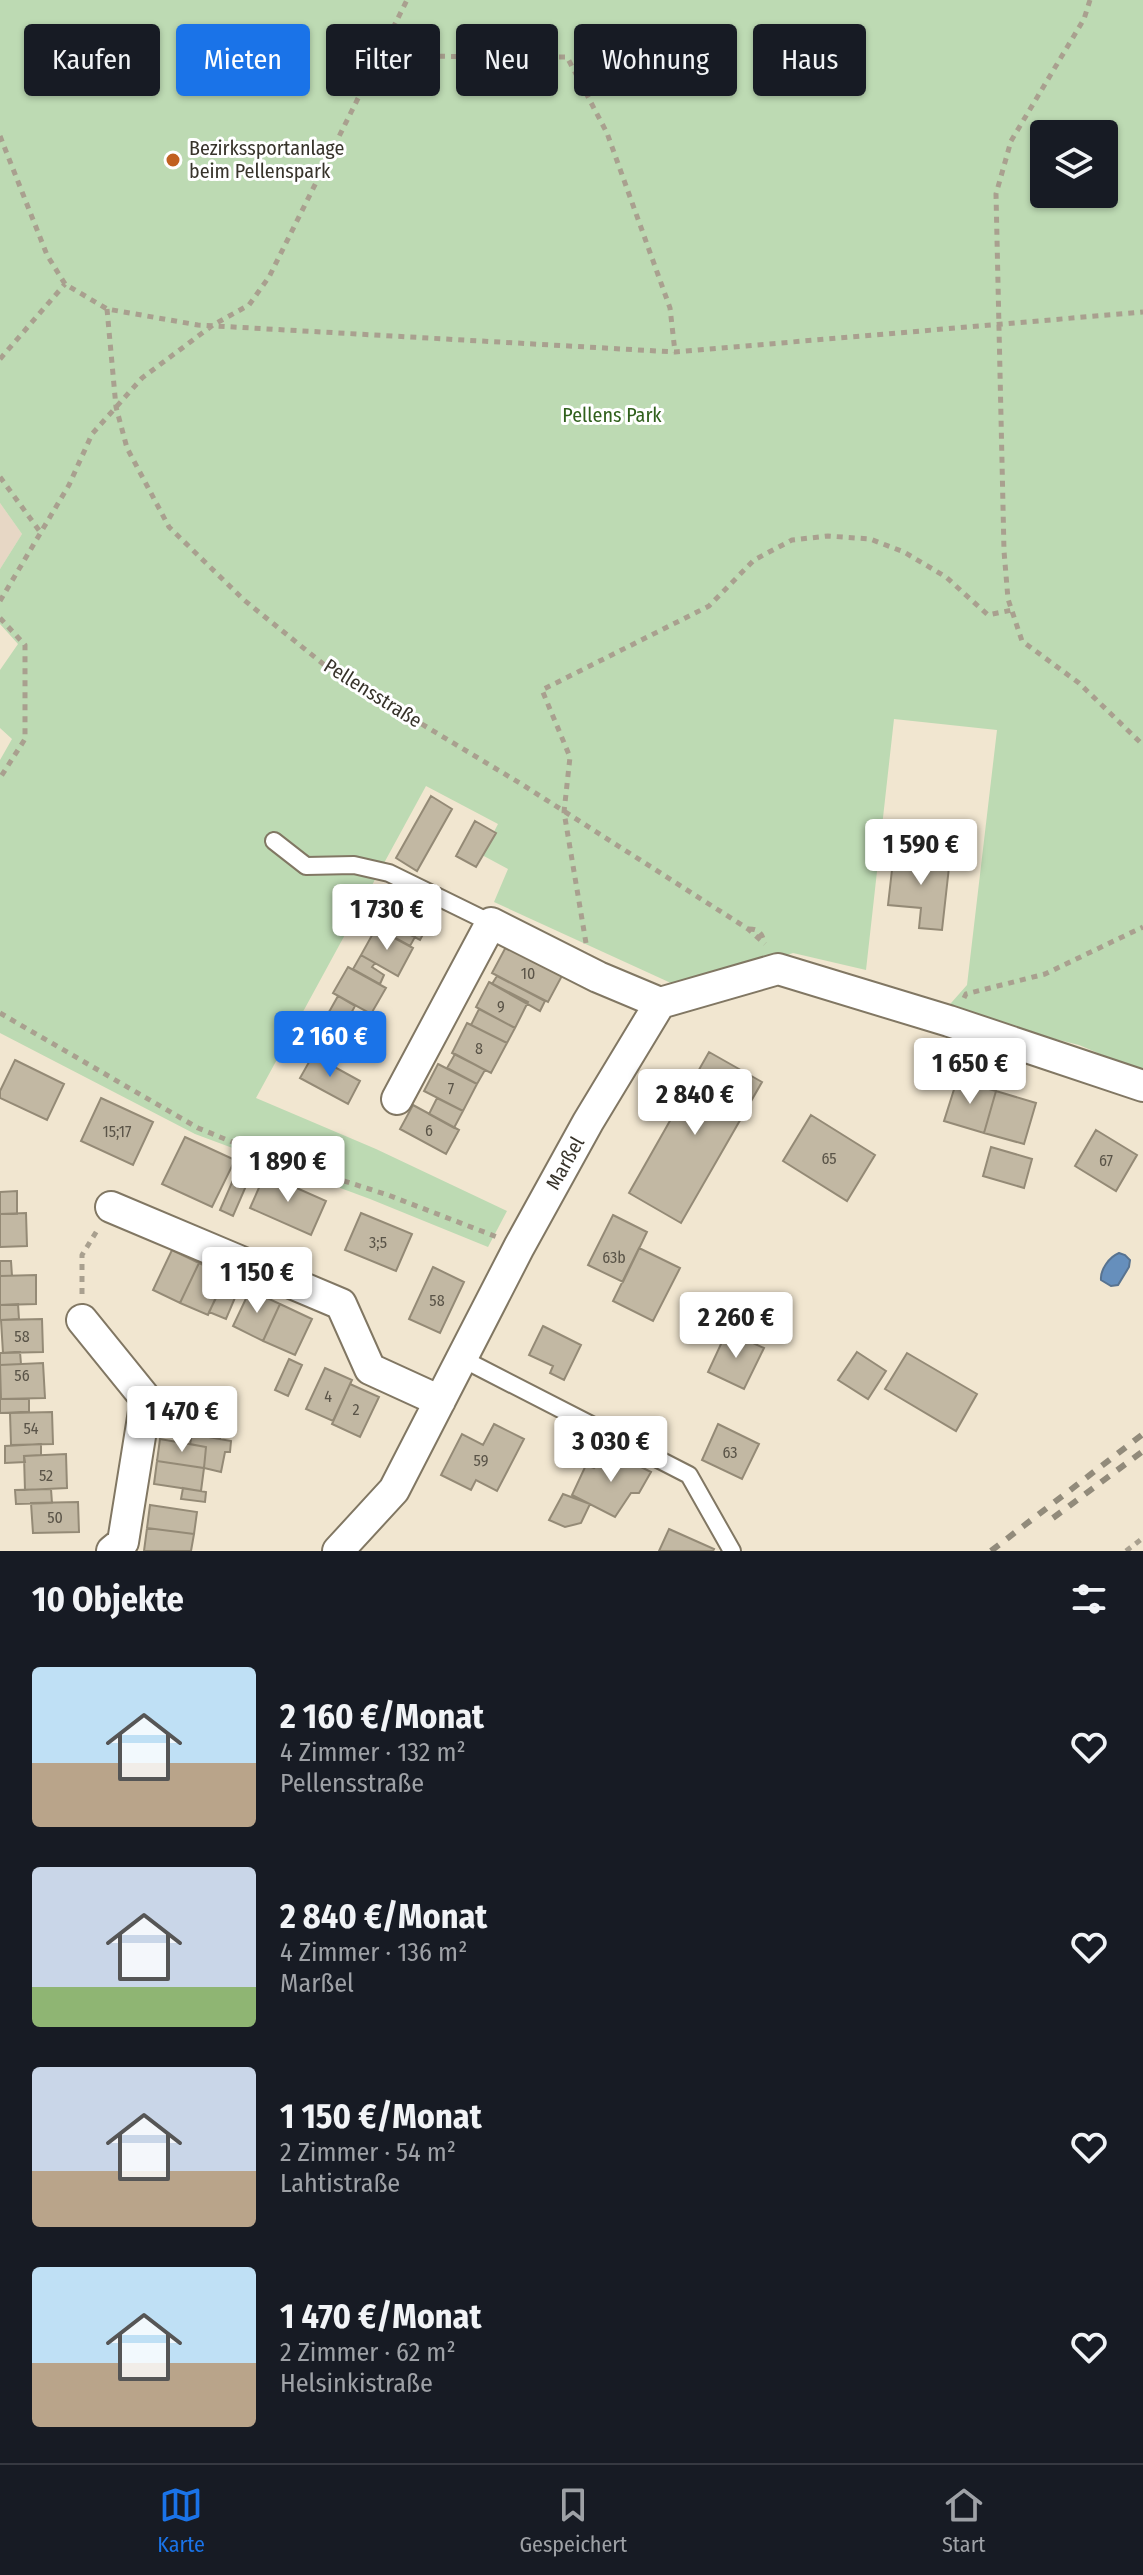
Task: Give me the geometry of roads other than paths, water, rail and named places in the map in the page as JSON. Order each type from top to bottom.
[{"type":"street","points":[[397,1099],[491,923],[660,1003],[778,969],[949,1021],[1143,1086]]},
{"type":"street","name":"Marßel","points":[[338,1551],[394,1490],[519,1247],[588,1122],[660,1003]]},
{"type":"street","points":[[111,1207],[341,1304],[370,1369],[440,1401]]},
{"type":"street","points":[[82,1320],[146,1399],[123,1542],[112,1551]]},
{"type":"lane","points":[[274,841],[306,866],[354,865],[389,873],[491,923]]},
{"type":"lane","points":[[461,1358],[689,1475],[732,1551]]},
{"type":"water","points":[[1119,1253],[1130,1260],[1129,1267],[1118,1285],[1111,1286],[1101,1280],[1102,1272]]},
{"type":"railway","points":[[991,1551],[1143,1434]]},
{"type":"railway","points":[[1053,1518],[1143,1451]]},
{"type":"place","name":"Bezirkssportanlage beim Pellenspark","points":[[173,160]]},
{"type":"park label","name":"Pellens Park","points":[[612,415]]}]
